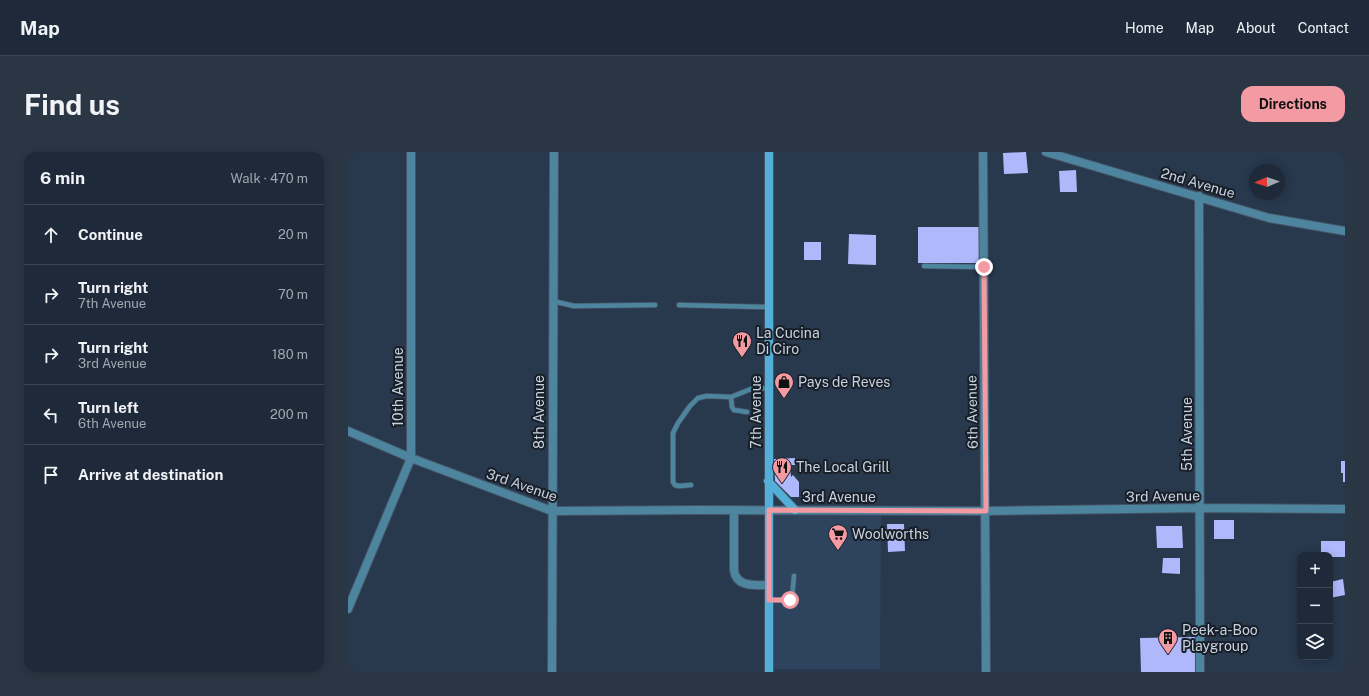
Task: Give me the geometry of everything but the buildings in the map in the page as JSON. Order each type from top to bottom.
[{"type":"main road","name":"7th Avenue","points":[[769,152],[769,672]]},
{"type":"main road","points":[[768,481],[795,510]]},
{"type":"street","name":"10th Avenue","points":[[348,609],[411,458],[411,152]]},
{"type":"street","name":"8th Avenue","points":[[552,672],[554,152]]},
{"type":"street","name":"6th Avenue","points":[[983,152],[986,672]]},
{"type":"street","name":"2nd Avenue","points":[[1046,152],[1199,196],[1269,218],[1345,231]]},
{"type":"street","name":"5th Avenue","points":[[1199,196],[1200,672]]},
{"type":"street","name":"3rd Avenue","points":[[348,431],[411,458],[552,511],[986,511],[1200,508],[1345,509]]},
{"type":"street","points":[[734,510],[735,576],[742,583],[751,585],[769,585]]},
{"type":"lane","points":[[924,266],[984,267]]},
{"type":"lane","points":[[553,301],[574,306],[655,305]]},
{"type":"lane","points":[[679,305],[769,307]]},
{"type":"lane","points":[[692,485],[679,486],[675,485],[673,482],[673,433],[690,406],[698,398],[707,396],[731,397],[751,389],[769,388]]},
{"type":"lane","points":[[731,397],[732,407],[736,412],[747,412]]},
{"type":"lane","points":[[769,600],[787,600],[792,598],[794,576]]},
{"type":"shaded area","points":[[772,513],[881,513],[880,669],[774,669]]},
{"type":"place","name":"La Cucina Di Ciro","points":[[742,358]]},
{"type":"place","name":"Pays de Reves","points":[[784,399]]},
{"type":"place","name":"The Local Grill","points":[[782,484]]},
{"type":"place","name":"Woolworths","points":[[838,551]]},
{"type":"place","name":"Peek-a-Boo Playgroup","points":[[1168,655]]},
{"type":"route","points":[[790,600],[769,600],[769,510],[986,511],[984,267]]}]
